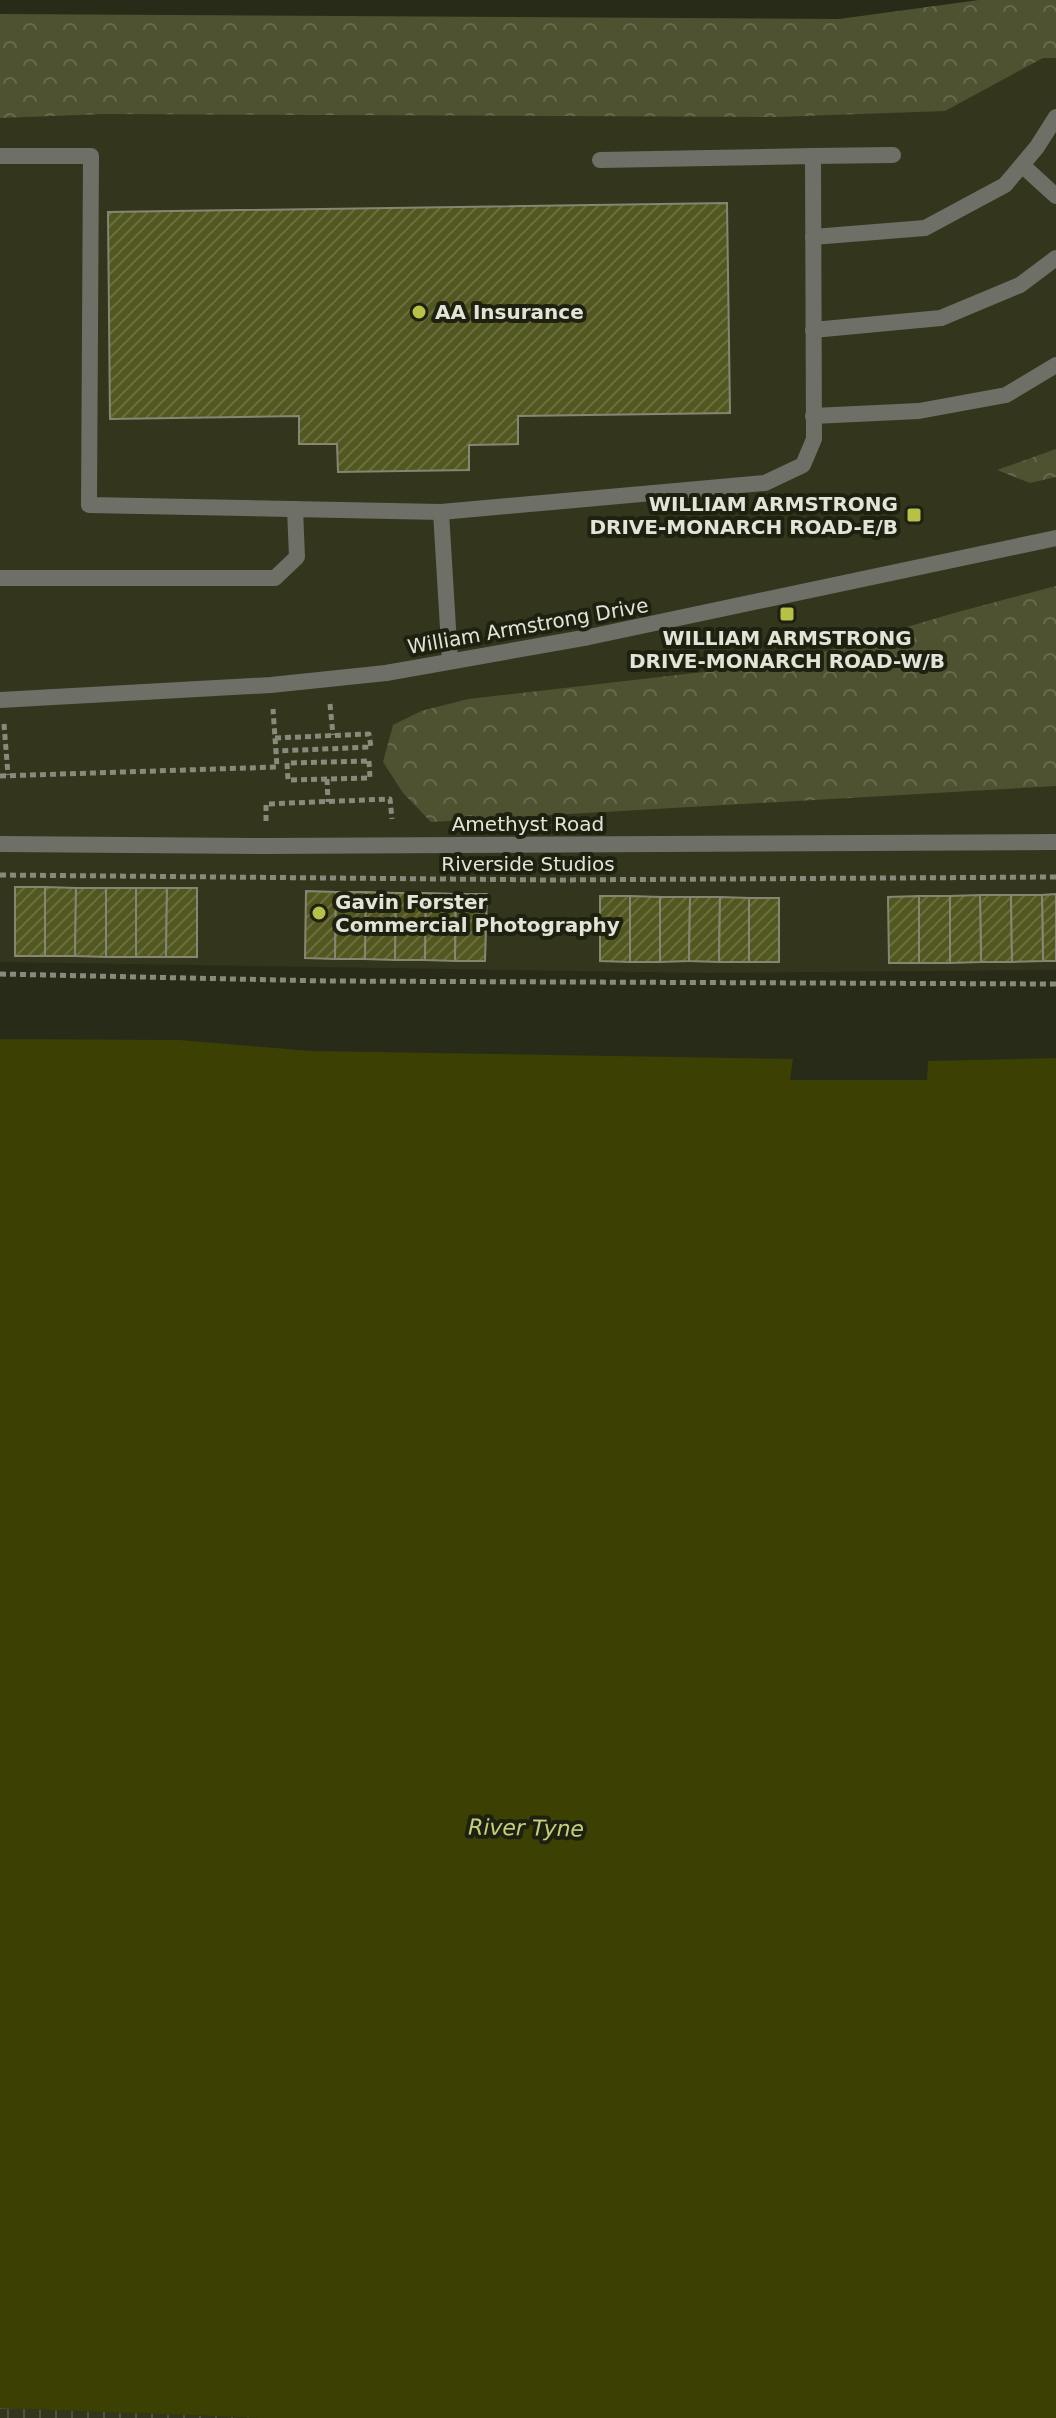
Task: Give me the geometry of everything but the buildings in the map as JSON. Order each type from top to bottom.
[{"type":"street","points":[[813,237],[925,228],[1005,185],[1037,147],[1056,117]]},
{"type":"street","points":[[600,160],[893,155]]},
{"type":"street","points":[[0,156],[91,156],[89,505],[441,512],[765,483],[803,465],[814,439],[813,156]]},
{"type":"street","points":[[1022,165],[1056,196]]},
{"type":"street","points":[[813,330],[941,318],[1020,285],[1056,258]]},
{"type":"street","points":[[813,416],[919,411],[1006,395],[1056,365]]},
{"type":"street","points":[[0,578],[275,578],[297,557],[295,509]]},
{"type":"street","points":[[441,512],[450,661]]},
{"type":"street","name":"William Armstrong Drive","points":[[0,700],[271,685],[386,673],[589,637],[1056,538]]},
{"type":"street","name":"Amethyst Road","points":[[0,844],[266,846],[1056,842]]},
{"type":"path","points":[[0,776],[277,767],[271,685]]},
{"type":"path","points":[[275,738],[369,734],[371,747],[276,751]]},
{"type":"path","points":[[6,737],[8,775]]},
{"type":"path","points":[[327,749],[327,763]]},
{"type":"path","points":[[369,761],[370,778],[288,780],[287,763],[327,763],[369,761]]},
{"type":"path","points":[[327,779],[328,802]]},
{"type":"path","points":[[266,804],[390,799]]},
{"type":"path","name":"Riverside Studios","points":[[0,875],[552,880],[1056,877]]},
{"type":"path","points":[[0,974],[327,981],[1056,984]]},
{"type":"shaded area","points":[[1056,54],[1056,970],[708,973],[0,962],[0,106]]},
{"type":"shaded area","points":[[0,2408],[261,2418],[0,2418]]},
{"type":"green space","points":[[979,0],[1056,0],[1056,58],[1043,58],[945,111],[776,117],[105,114],[0,118],[0,14],[839,19]]},
{"type":"green space","points":[[1056,449],[1056,477],[1030,483],[997,470]]},
{"type":"green space","points":[[1056,586],[1056,786],[431,822],[403,793],[383,762],[393,725],[421,711],[468,699],[789,662]]},
{"type":"water","name":"River Tyne","points":[[0,1039],[179,1040],[311,1051],[793,1059],[790,1080],[927,1080],[928,1061],[1056,1058],[1056,2418],[261,2418],[0,2408]]},
{"type":"place","name":"AA Insurance","points":[[419,312]]},
{"type":"place","name":"WILLIAM ARMSTRONG DRIVE-MONARCH ROAD-E/B","points":[[914,515]]},
{"type":"place","name":"WILLIAM ARMSTRONG DRIVE-MONARCH ROAD-W/B","points":[[787,614]]},
{"type":"place","name":"Gavin Forster Commercial Photography","points":[[319,913]]}]
